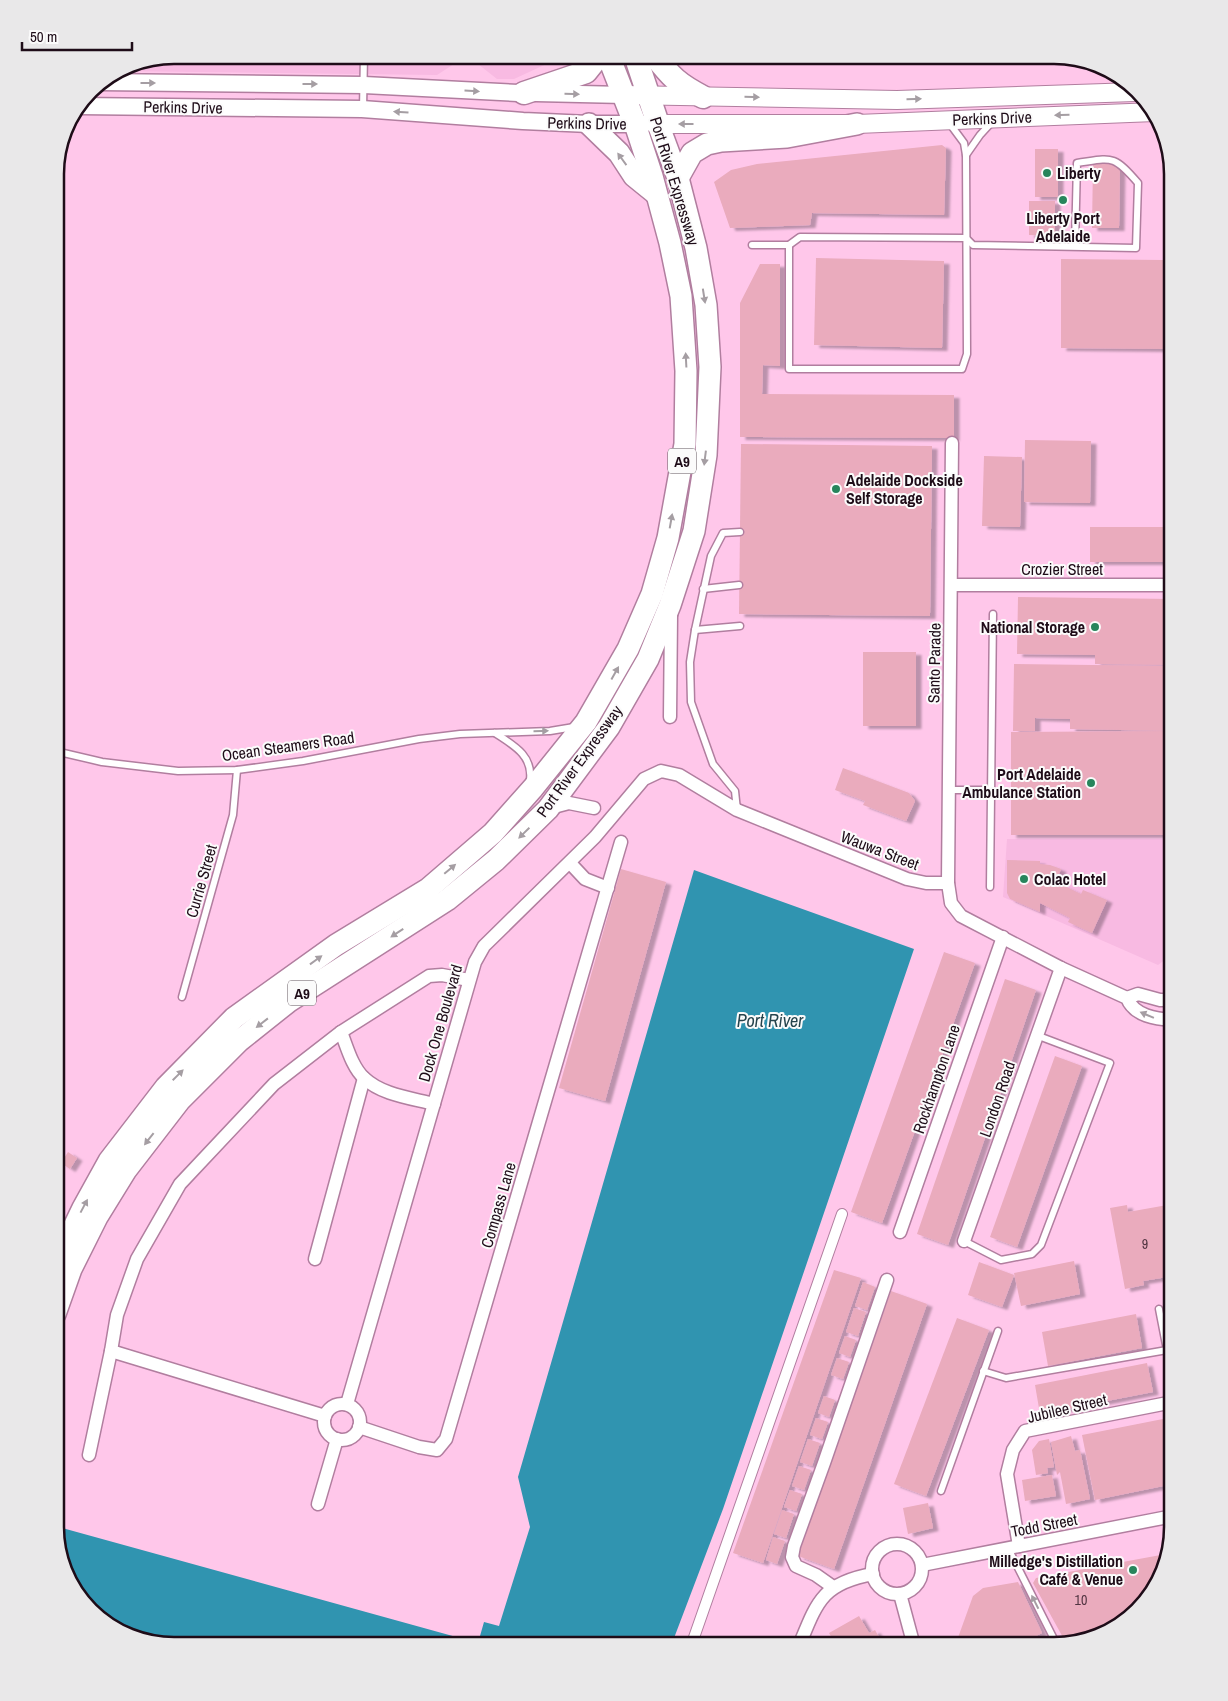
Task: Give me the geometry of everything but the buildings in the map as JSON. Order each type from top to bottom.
[{"type":"highway","points":[[521,93],[586,72],[592,64]]},
{"type":"highway","name":"Port River Expressway","points":[[64,1247],[82,1208],[108,1161],[166,1087],[234,1018],[336,945],[428,889],[493,833],[586,722],[628,649],[652,594],[668,538],[685,444],[686,371],[680,296],[670,243],[655,193],[652,176],[635,124],[612,64]]},
{"type":"highway","name":"Port River Expressway","points":[[64,1288],[71,1268],[97,1217],[126,1170],[180,1100],[246,1035],[288,1002],[447,900],[496,860],[548,809],[609,727],[648,659],[670,605],[695,521],[706,455],[710,367],[706,305],[696,248],[678,178],[638,64]]},
{"type":"highway","points":[[662,64],[682,86],[703,97]]},
{"type":"highway","points":[[589,124],[619,153],[634,176],[655,193]]},
{"type":"highway","points":[[678,178],[692,154],[707,144],[721,141],[787,137],[857,124]]},
{"type":"main road","name":"Perkins Drive","points":[[624,95],[897,100],[1128,92]]},
{"type":"main road","name":"Perkins Drive","points":[[658,124],[857,124],[1145,112]]},
{"type":"street","name":"Perkins Drive","points":[[113,82],[364,85],[521,93],[624,95]]},
{"type":"street","name":"Perkins Drive","points":[[87,106],[362,109],[523,121],[589,124],[658,124]]},
{"type":"street","name":"Santo Parade","points":[[948,884],[952,443]]},
{"type":"street","name":"Crozier Street","points":[[952,585],[1164,585]]},
{"type":"street","points":[[670,605],[670,717]]},
{"type":"street","name":"Dock One Boulevard","points":[[347,1404],[469,980],[475,962],[484,946],[595,837],[644,778],[661,771],[679,775],[737,810]]},
{"type":"street","points":[[548,809],[569,804],[594,808]]},
{"type":"street","name":"Wauwa Street","points":[[737,810],[907,879],[926,883],[948,884]]},
{"type":"street","name":"Compass Lane","points":[[359,1427],[420,1448],[437,1450],[446,1439],[621,842]]},
{"type":"street","points":[[570,863],[586,879],[608,888]]},
{"type":"street","points":[[948,884],[951,902],[962,916],[1061,968],[1128,998],[1138,994],[1164,1000]]},
{"type":"street","name":"Rockhampton Lane","points":[[900,1232],[1003,938]]},
{"type":"street","name":"London Road","points":[[964,1241],[1061,968]]},
{"type":"street","points":[[89,1455],[117,1315],[137,1259],[180,1184],[274,1084],[341,1032],[429,976],[469,980]]},
{"type":"street","points":[[1128,998],[1131,1007],[1146,1016],[1164,1020]]},
{"type":"street","points":[[341,1032],[353,1063],[364,1078],[387,1093],[434,1104]]},
{"type":"street","points":[[315,1259],[364,1078]]},
{"type":"street","points":[[694,1637],[842,1214]]},
{"type":"street","points":[[833,1587],[816,1575],[796,1566],[792,1557],[794,1546],[886,1280]]},
{"type":"street","points":[[111,1351],[325,1416]]},
{"type":"street","points":[[338,1404],[347,1404],[355,1409],[360,1417],[359,1427],[354,1435],[346,1439],[337,1439],[329,1434],[324,1426],[325,1416],[330,1408],[338,1404]]},
{"type":"street","name":"Jubilee Street","points":[[1014,1547],[1007,1474],[1013,1450],[1026,1431],[1164,1404]]},
{"type":"street","points":[[318,1504],[337,1439]]},
{"type":"street","name":"Todd Street","points":[[922,1565],[1164,1518]]},
{"type":"street","points":[[893,1544],[902,1545],[914,1550],[920,1558],[922,1565],[921,1577],[916,1586],[900,1594],[891,1594],[882,1590],[875,1582],[873,1574],[873,1563],[877,1554],[885,1547],[893,1544]]},
{"type":"street","points":[[802,1637],[808,1620],[816,1607],[833,1587],[852,1578],[873,1574]]},
{"type":"street","points":[[900,1594],[912,1637]]},
{"type":"lane","points":[[362,109],[364,64]]},
{"type":"lane","points":[[966,155],[986,128],[999,118]]},
{"type":"lane","points":[[789,245],[790,369],[962,369],[967,354],[966,155],[964,143],[955,128],[946,120]]},
{"type":"lane","points":[[752,245],[789,245],[800,237],[966,238],[973,245],[1075,245],[1136,248],[1138,182],[1124,166],[1110,159],[1077,163],[1075,245]]},
{"type":"lane","points":[[737,810],[735,791],[713,764],[691,702],[690,662],[711,556],[722,533],[740,532]]},
{"type":"lane","points":[[704,589],[739,586]]},
{"type":"lane","points":[[990,886],[993,614]]},
{"type":"lane","points":[[696,630],[740,626]]},
{"type":"lane","name":"Ocean Steamers Road","points":[[64,752],[102,762],[168,770],[237,770],[303,761],[419,739],[460,734],[563,730],[586,722]]},
{"type":"lane","points":[[495,733],[514,746],[528,761],[531,772],[527,794]]},
{"type":"lane","name":"Currie Street","points":[[182,997],[233,816],[237,770]]},
{"type":"lane","points":[[949,790],[991,790]]},
{"type":"lane","points":[[964,1241],[1001,1260],[1032,1254],[1042,1245],[1110,1063],[1036,1036]]},
{"type":"lane","points":[[1159,1309],[1164,1335]]},
{"type":"lane","points":[[941,1491],[998,1331]]},
{"type":"lane","points":[[983,1371],[1006,1378],[1164,1351]]},
{"type":"lane","points":[[1014,1547],[1053,1637]]},
{"type":"shaded area","points":[[174,64],[454,64],[437,75],[135,71],[145,67]]},
{"type":"shaded area","points":[[478,64],[546,64],[514,79],[497,79]]},
{"type":"shaded area","points":[[1007,839],[1164,839],[1164,960],[1158,965],[1003,897]]},
{"type":"water","name":"Port River","points":[[694,870],[914,949],[723,1509],[674,1637],[480,1637],[484,1622],[499,1626],[530,1527],[518,1477]]},
{"type":"water","name":"Port River","points":[[64,1529],[456,1637],[167,1637],[145,1634],[119,1623],[107,1615],[86,1594],[78,1582],[67,1556]]},
{"type":"place","name":"Liberty","points":[[1047,173]]},
{"type":"place","name":"Liberty Port Adelaide","points":[[1063,200]]},
{"type":"place","name":"Adelaide Dockside Self Storage","points":[[836,489]]},
{"type":"place","name":"National Storage","points":[[1095,627]]},
{"type":"place","name":"Port Adelaide Ambulance Station","points":[[1091,783]]},
{"type":"place","name":"Colac Hotel","points":[[1024,879]]},
{"type":"place","name":"Milledge's Distillation Café & Venue","points":[[1133,1570]]}]
